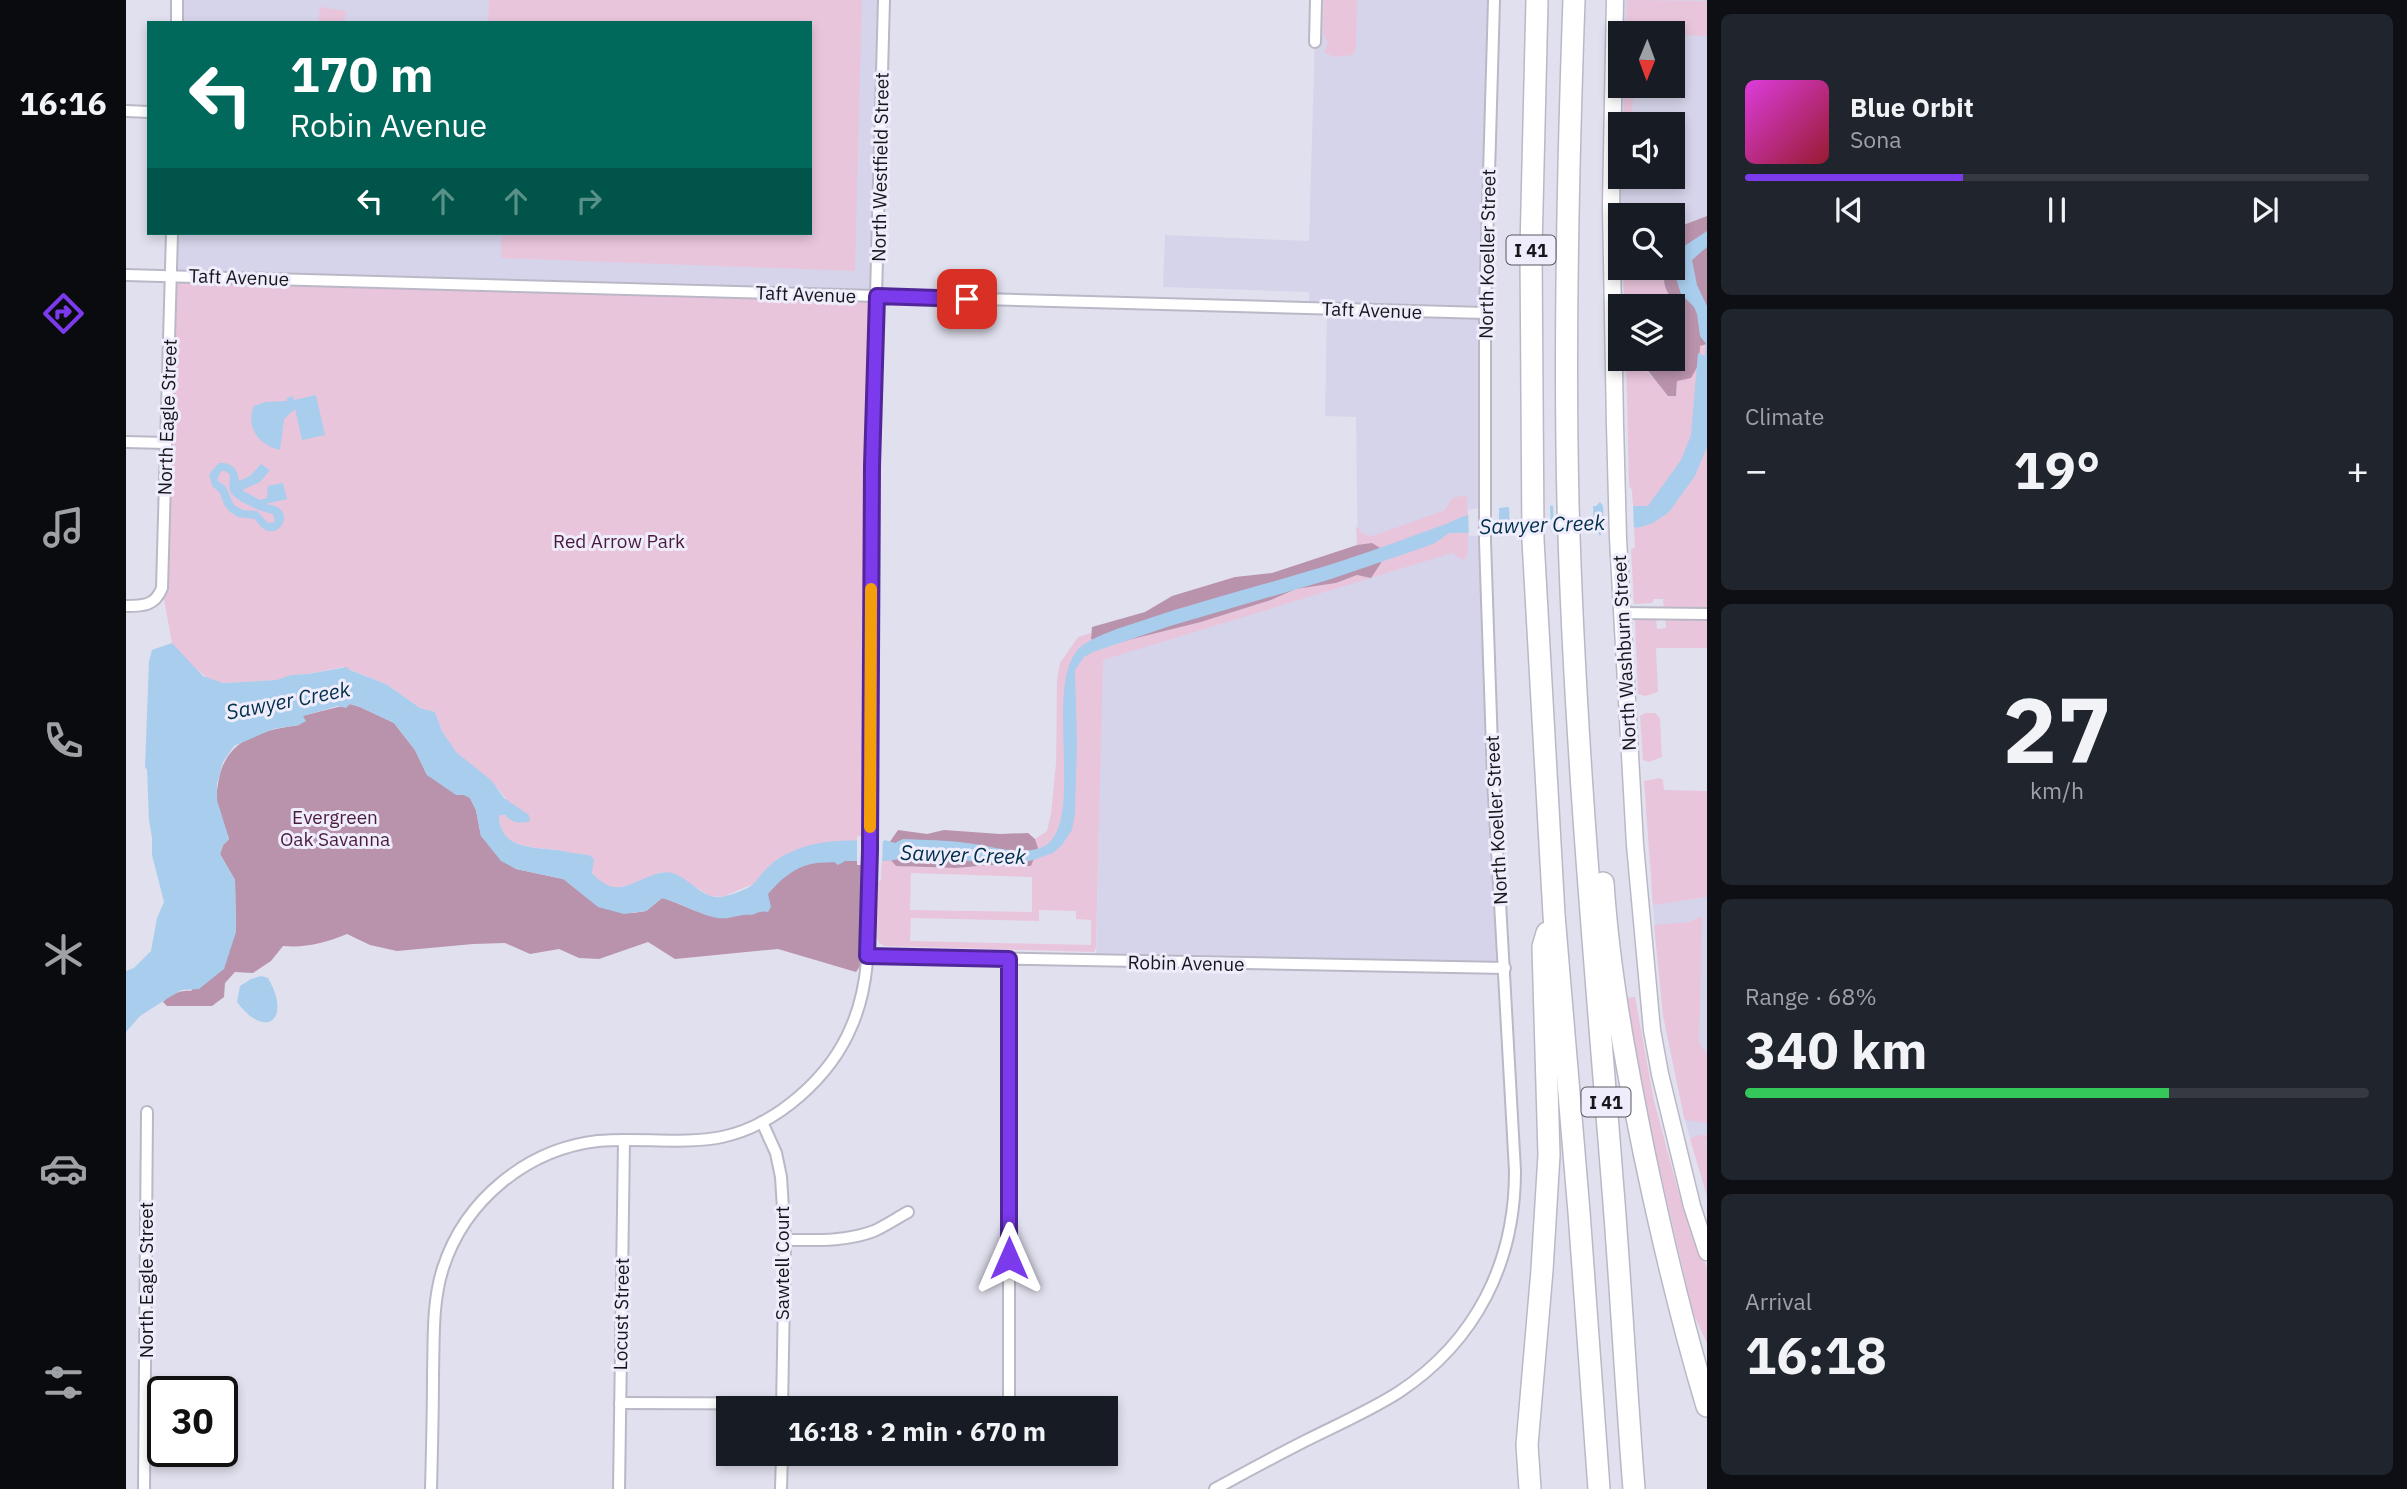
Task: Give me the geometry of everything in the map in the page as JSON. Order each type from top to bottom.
[{"type":"highway","name":"I 41","points":[[1537,0],[1531,249],[1532,501],[1538,676],[1553,915],[1579,1212],[1599,1489]]},
{"type":"highway","name":"I 41","points":[[1574,0],[1567,264],[1569,539],[1577,715],[1634,1489]]},
{"type":"highway","points":[[1577,715],[1592,737],[1604,904],[1626,1062],[1672,1280],[1707,1406]]},
{"type":"highway","points":[[1530,1489],[1531,1473],[1527,1457],[1549,1155],[1543,947],[1553,915]]},
{"type":"highway","points":[[1517,1489],[1527,1457]]},
{"type":"street","points":[[177,0],[177,21]]},
{"type":"street","name":"North Westfield Street","points":[[431,1489],[436,1297],[456,1236],[485,1197],[522,1167],[566,1148],[597,1141],[709,1139],[733,1134],[762,1122],[805,1092],[836,1055],[857,1012],[867,956],[872,466],[884,0]]},
{"type":"street","points":[[1315,42],[1316,0]]},
{"type":"street","name":"North Koeller Street","points":[[1215,1489],[1396,1393],[1429,1369],[1459,1338],[1489,1293],[1503,1256],[1515,1189],[1490,701],[1485,541],[1485,313],[1494,0]]},
{"type":"street","name":"North Washburn Street","points":[[1615,0],[1611,205],[1616,498],[1630,772],[1647,992],[1660,1074],[1692,1206],[1707,1252]]},
{"type":"street","points":[[126,111],[147,112]]},
{"type":"street","name":"North Eagle Street","points":[[126,606],[141,606],[156,600],[162,588],[172,235]]},
{"type":"street","name":"Taft Avenue","points":[[126,275],[1485,313]]},
{"type":"street","points":[[126,442],[166,443]]},
{"type":"street","points":[[1622,613],[1707,614]]},
{"type":"street","name":"Robin Avenue","points":[[867,956],[1505,968]]},
{"type":"street","points":[[1009,959],[1009,1396]]},
{"type":"street","name":"North Eagle Street","points":[[144,1489],[148,1112]]},
{"type":"street","name":"Sawtell Court","points":[[762,1122],[776,1153],[781,1177],[785,1240],[782,1396]]},
{"type":"street","name":"Locust Street","points":[[619,1489],[624,1140]]},
{"type":"street","name":"North Washburn Street","points":[[1686,1175],[1707,1220]]},
{"type":"street","points":[[785,1240],[855,1237],[875,1230],[908,1212]]},
{"type":"street","points":[[620,1403],[716,1405]]},
{"type":"street","points":[[781,1489],[782,1466]]},
{"type":"shaded area","points":[[179,0],[886,0],[877,296],[171,276],[172,235],[812,235],[812,21],[178,21]]},
{"type":"shaded area","points":[[1316,0],[1494,0],[1484,478],[1505,968],[1096,961],[1102,660],[1358,581],[1356,417],[1325,416],[1327,309],[1309,308],[1309,292],[1163,287],[1165,235],[1309,241]]},
{"type":"shaded area","points":[[1615,0],[1707,0],[1707,252],[1685,252],[1685,203],[1612,203],[1612,189],[1685,189],[1685,112],[1613,112],[1613,98],[1685,98],[1685,21],[1615,21]]},
{"type":"shaded area","points":[[1651,884],[1707,885],[1707,1196],[1684,1117],[1663,1015]]},
{"type":"green space","points":[[489,0],[862,0],[855,271],[501,258],[501,235],[812,235],[812,21],[488,21]]},
{"type":"green space","points":[[1324,0],[1357,0],[1356,49],[1353,55],[1334,57],[1324,52],[1328,43],[1323,32]]},
{"type":"green space","points":[[1627,0],[1707,1],[1707,36],[1685,35],[1685,21],[1626,21]]},
{"type":"green space","points":[[320,7],[346,11],[344,21],[318,21]]},
{"type":"green space","points":[[1624,98],[1633,98],[1632,112],[1624,112]]},
{"type":"green space","points":[[1707,216],[1707,344],[1700,346],[1699,364],[1691,378],[1677,381],[1676,396],[1668,396],[1648,371],[1685,371],[1685,294],[1668,294],[1664,280],[1685,280],[1685,224]]},
{"type":"green space","name":"Red Arrow Park","points":[[171,276],[877,296],[870,850],[765,879],[722,897],[710,896],[662,872],[624,886],[605,886],[597,881],[592,872],[589,855],[528,847],[511,840],[500,826],[499,815],[516,822],[499,789],[452,748],[435,712],[420,708],[386,684],[343,667],[276,680],[223,683],[210,680],[190,664],[172,643],[162,588]]},
{"type":"green space","points":[[1623,280],[1664,280],[1668,294],[1624,294]]},
{"type":"green space","points":[[1707,344],[1707,610],[1664,610],[1663,599],[1634,604],[1631,550],[1635,547],[1632,490],[1629,486],[1626,371],[1646,371],[1676,396],[1677,380],[1699,364],[1699,346]]},
{"type":"green space","points":[[1467,495],[1468,552],[1464,561],[1452,553],[1103,660],[1094,952],[884,946],[879,943],[877,882],[881,880],[882,851],[910,867],[1031,866],[1038,848],[1035,839],[1047,831],[1051,814],[1060,663],[1078,637],[1091,633],[1091,639],[1125,640],[1201,622],[1271,600],[1296,589],[1336,583],[1372,543],[1357,545],[1356,526],[1363,534],[1373,536],[1445,510],[1452,498]],"holes":[[[911,873],[1032,877],[1032,912],[910,910]],[[1039,910],[1076,911],[1076,919],[1091,920],[1091,945],[910,941],[911,918],[1039,921]]]},
{"type":"green space","points":[[1372,543],[1382,549],[1381,563],[1371,578],[1357,575],[1336,583],[1296,589],[1271,600],[1201,622],[1104,646],[1091,639],[1092,627],[1145,612],[1172,596],[1235,577],[1272,573],[1357,545]]},
{"type":"green space","points":[[1656,618],[1657,629],[1666,628],[1665,619],[1707,618],[1707,648],[1656,648],[1658,692],[1645,696],[1638,694],[1635,620]]},
{"type":"green space","name":"Evergreen Oak Savanna","points":[[350,704],[394,723],[415,750],[427,775],[470,798],[476,810],[481,836],[516,869],[563,879],[633,913],[646,911],[662,898],[717,916],[766,911],[768,894],[761,891],[782,863],[870,850],[867,956],[856,972],[778,949],[675,959],[648,942],[599,959],[579,958],[559,949],[530,954],[505,943],[397,951],[370,945],[347,934],[315,944],[283,946],[271,961],[253,973],[235,972],[225,983],[224,997],[212,1006],[167,1006],[163,1002],[169,997],[179,992],[191,991],[236,932],[235,880],[220,854],[229,839],[217,799],[217,788],[225,761],[232,751],[250,738],[299,725],[302,716]]},
{"type":"green space","points":[[1655,713],[1660,718],[1662,757],[1649,762],[1643,760],[1640,716]]},
{"type":"green space","points":[[1660,778],[1663,780],[1664,790],[1707,791],[1707,897],[1653,905],[1644,781]]},
{"type":"green space","points":[[898,830],[927,834],[944,830],[1028,833],[1035,839],[1038,848],[1031,866],[896,866],[890,859],[887,846]]},
{"type":"green space","points":[[1702,916],[1699,1042],[1707,1055],[1707,1123],[1685,1120],[1684,1117],[1663,1015],[1654,925],[1690,922]]},
{"type":"green space","points":[[1635,997],[1654,1101],[1692,1237],[1707,1267],[1707,1343],[1693,1313],[1654,1144],[1625,998]]},
{"type":"green space","points":[[1707,1135],[1707,1196],[1690,1139]]},
{"type":"water","name":"Sawyer Creek","points":[[1707,231],[1707,247],[1692,260],[1697,285],[1707,306],[1707,447],[1695,476],[1669,512],[1653,523],[1602,531],[1600,536],[1597,531],[1449,533],[1435,543],[1328,580],[1170,626],[1093,652],[1084,657],[1075,670],[1077,742],[1072,830],[1053,853],[1030,861],[987,858],[972,861],[845,861],[838,865],[834,862],[817,863],[798,869],[777,884],[768,894],[771,907],[768,912],[717,918],[662,898],[646,911],[624,914],[598,907],[563,879],[516,869],[501,861],[481,836],[476,810],[470,798],[456,795],[427,775],[415,750],[394,723],[360,707],[350,704],[346,708],[338,706],[303,716],[306,721],[299,725],[273,729],[234,746],[223,762],[217,784],[217,800],[229,839],[220,854],[235,880],[236,932],[224,969],[199,989],[182,990],[140,1016],[126,1032],[126,971],[134,968],[151,951],[157,918],[164,902],[152,855],[145,768],[149,661],[152,650],[172,643],[203,676],[223,683],[276,680],[291,675],[347,667],[386,684],[420,708],[435,712],[442,731],[456,752],[492,781],[504,798],[529,815],[530,821],[520,823],[505,815],[499,815],[501,826],[511,840],[528,847],[589,855],[594,859],[592,873],[610,886],[625,886],[669,872],[705,894],[722,897],[749,887],[771,864],[786,854],[826,842],[885,840],[895,843],[903,839],[959,842],[1022,851],[1040,848],[1055,836],[1062,814],[1064,688],[1070,662],[1089,641],[1163,614],[1352,558],[1483,511],[1521,506],[1596,506],[1600,502],[1603,506],[1648,506],[1681,460],[1691,435],[1698,353],[1705,356],[1706,344],[1700,336],[1697,314],[1685,294],[1681,294],[1677,280],[1685,280],[1685,246]]},
{"type":"water","points":[[316,395],[325,435],[302,440],[295,409],[284,419],[280,450],[266,444],[256,434],[251,421],[254,406],[265,402],[287,401],[287,398],[293,396],[294,400]]},
{"type":"water","points":[[219,463],[234,467],[239,481],[250,476],[261,464],[270,470],[260,482],[242,490],[260,500],[267,498],[268,486],[283,483],[287,499],[265,504],[281,510],[284,515],[282,525],[273,531],[267,531],[255,519],[238,517],[230,512],[220,493],[212,486],[209,474]],"holes":[[[221,471],[230,475],[231,493],[238,500],[273,514],[275,522],[268,523],[257,511],[243,510],[234,505],[226,487],[217,480]]]},
{"type":"water","points":[[261,976],[268,978],[275,992],[277,1005],[276,1014],[272,1020],[266,1022],[248,1014],[237,1002],[240,986]]},
{"type":"pier","points":[[1603,500],[1633,503],[1634,532],[1604,535]]},
{"type":"pier","points":[[1593,503],[1594,535],[1554,536],[1553,504]]},
{"type":"pier","points":[[1550,504],[1551,536],[1510,536],[1509,505]]},
{"type":"pier","points":[[1499,505],[1499,536],[1469,536],[1468,510]]},
{"type":"pier","points":[[857,836],[883,837],[882,865],[857,865]]},
{"type":"slow traffic","points":[[870,827],[871,589]]},
{"type":"route","points":[[967,299],[877,296],[872,466],[867,956],[1009,959],[1009,1258]]}]
